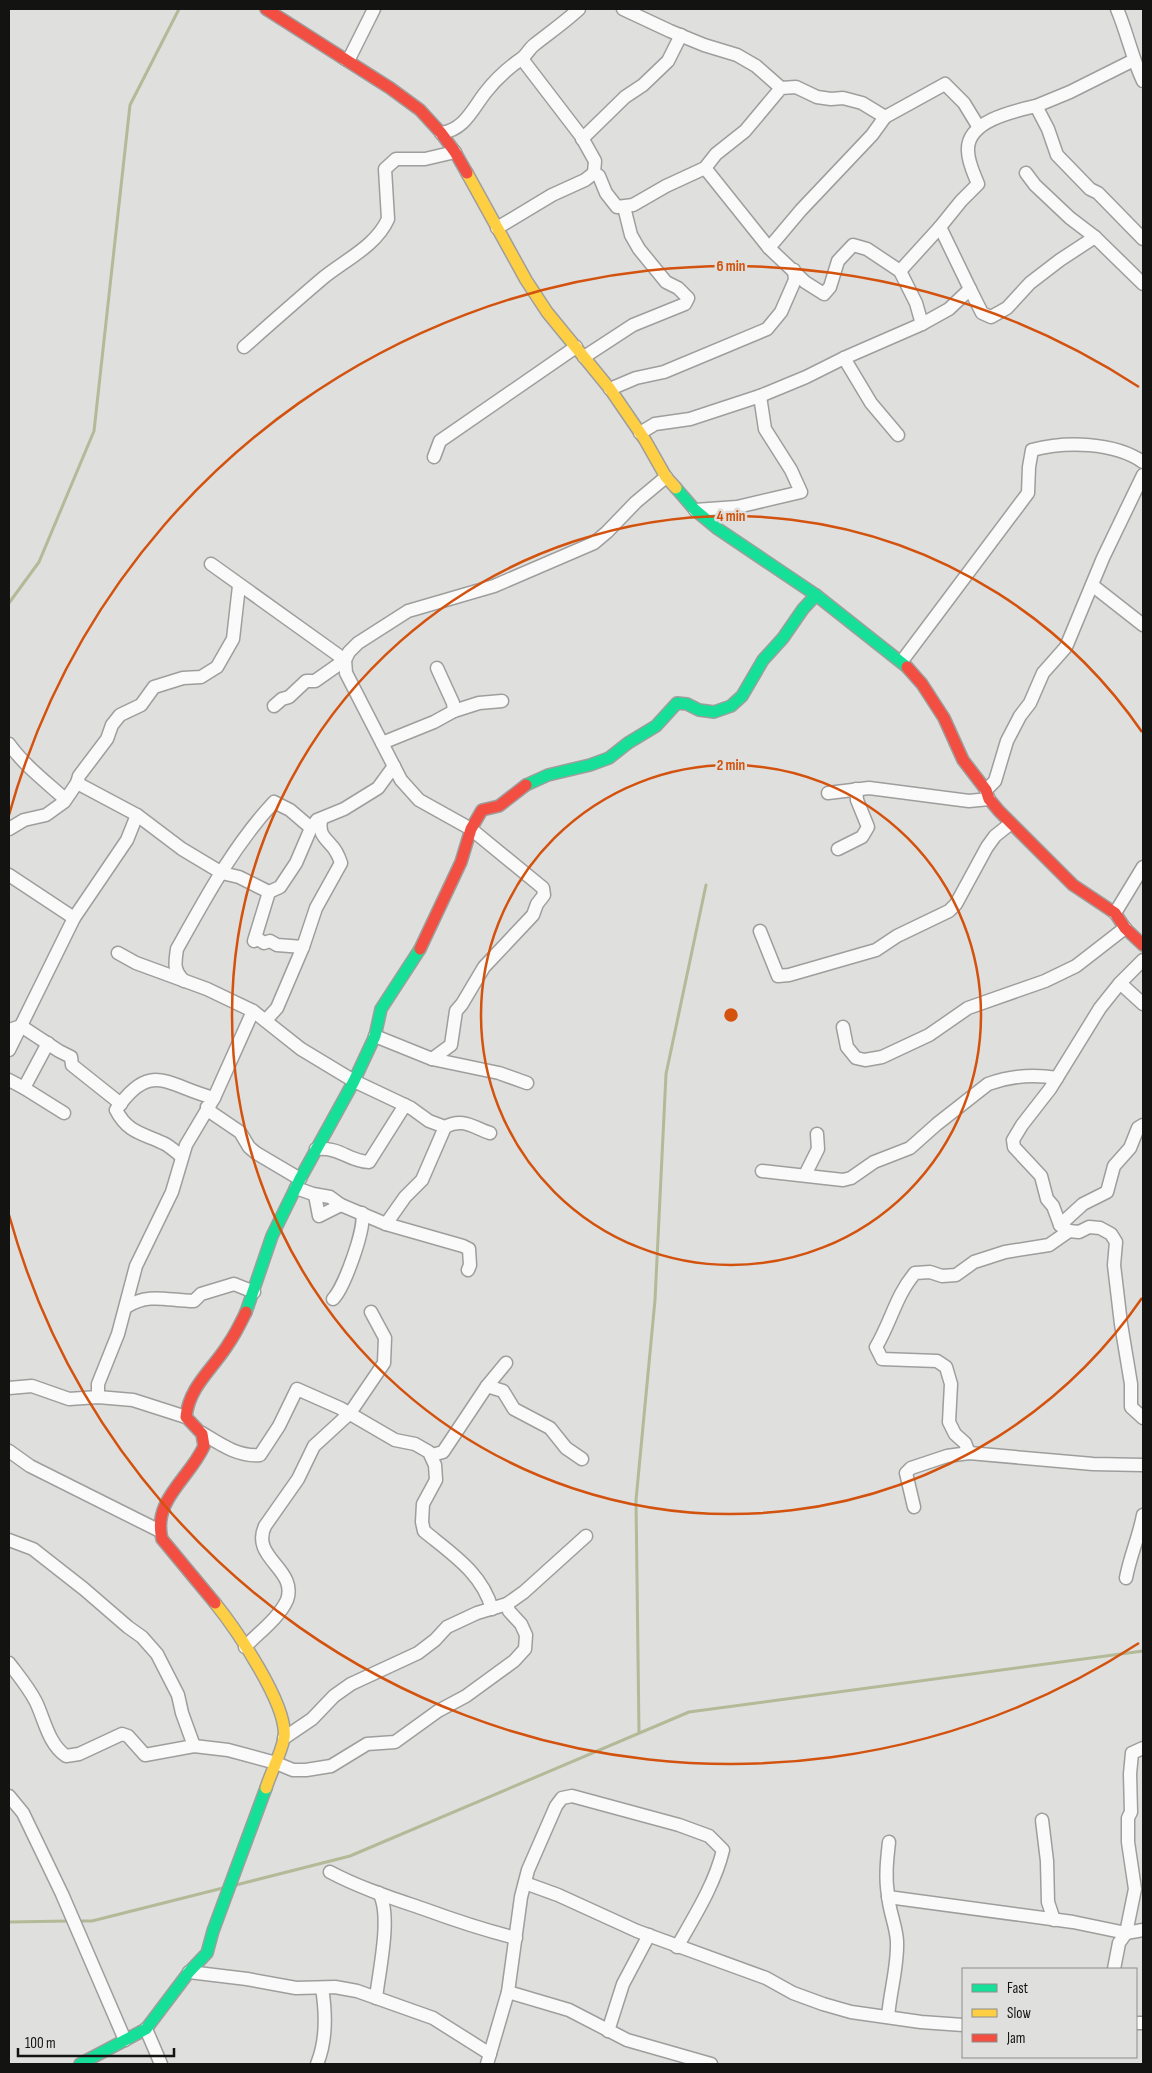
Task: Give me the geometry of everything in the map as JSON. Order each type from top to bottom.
[{"type":"street","points":[[266,9],[413,104],[441,133],[454,152],[526,280],[547,312],[610,389],[640,433],[666,477],[695,510],[718,529],[816,595],[902,661],[922,684],[944,718],[963,760],[1010,824],[1073,885],[1115,913],[1125,928],[1143,945]]},
{"type":"street","points":[[344,59],[350,57],[374,9]]},
{"type":"street","points":[[441,133],[451,132],[466,121],[485,93],[515,62],[579,9]]},
{"type":"street","points":[[623,9],[704,45],[737,55],[756,66],[781,88],[796,87],[817,97],[831,100],[843,98],[862,102],[885,117]]},
{"type":"street","points":[[1117,9],[1143,81]]},
{"type":"street","points":[[582,138],[625,97],[643,85],[668,62],[681,35]]},
{"type":"street","points":[[497,228],[552,195],[585,180],[594,173],[595,161],[582,138],[522,58]]},
{"type":"street","points":[[900,271],[940,227],[961,200],[978,184],[968,151],[969,138],[978,126],[1070,92],[1134,60]]},
{"type":"street","points":[[769,248],[801,210],[872,135],[885,117],[945,84],[964,103],[978,126]]},
{"type":"street","points":[[594,173],[599,176],[606,193],[617,207],[633,205],[666,186],[705,168],[716,154],[745,131],[781,88]]},
{"type":"street","points":[[1036,106],[1048,129],[1057,155],[1143,239]]},
{"type":"street","points":[[244,347],[324,277],[364,248],[385,226],[388,219],[385,169],[396,159],[425,159],[454,152]]},
{"type":"street","points":[[705,168],[769,248],[805,282],[824,294],[830,287],[838,261],[853,246],[867,249],[900,271],[916,303],[922,324]]},
{"type":"street","points":[[1026,173],[1035,185],[1070,218],[1095,237],[1143,284]]},
{"type":"street","points":[[434,457],[440,442],[580,352],[633,325],[685,304],[688,298],[678,288],[666,282],[639,249],[631,235],[624,207]]},
{"type":"street","points":[[940,227],[982,313],[991,317],[1007,308],[1030,283],[1070,252],[1095,237]]},
{"type":"street","points":[[610,389],[636,378],[664,372],[767,329],[781,312],[795,280],[794,270]]},
{"type":"street","points":[[640,433],[655,424],[690,419],[760,396],[922,324],[948,310],[970,289]]},
{"type":"street","points":[[844,358],[872,403],[898,435]]},
{"type":"street","points":[[695,510],[737,507],[801,492],[791,470],[765,429],[760,396]]},
{"type":"street","points":[[902,661],[1028,494],[1029,466],[1032,450],[1046,446],[1107,447],[1131,454],[1143,462]]},
{"type":"street","points":[[828,793],[869,788],[969,801],[988,795],[995,781],[1007,741],[1020,716],[1030,703],[1043,673],[1066,647],[1143,476]]},
{"type":"street","points":[[274,706],[282,699],[289,697],[306,682],[315,681],[345,660],[349,652],[358,643],[408,611],[494,586],[594,543],[636,502],[666,477]]},
{"type":"street","points":[[211,564],[239,586],[278,610],[345,660],[346,673],[401,780],[419,800],[471,829],[543,888],[544,895],[532,915],[484,967],[456,1011],[451,1045],[432,1059]]},
{"type":"street","points":[[9,829],[24,820],[46,815],[64,802],[79,776],[107,738],[112,725],[120,715],[140,705],[154,686],[184,678],[202,677],[217,667],[233,639],[239,586]]},
{"type":"street","points":[[1092,586],[1143,625]]},
{"type":"street","points":[[186,1417],[186,1406],[193,1391],[230,1344],[250,1305],[272,1236],[298,1183],[354,1081],[375,1036],[381,1009],[418,954],[462,862],[471,829],[482,810],[499,806],[528,783],[548,774],[590,765],[609,758],[628,743],[656,726],[677,703],[687,704],[699,710],[714,712],[731,706],[742,696],[763,660],[783,638],[803,609],[816,595]]},
{"type":"street","points":[[438,668],[453,703],[454,711]]},
{"type":"street","points":[[382,743],[434,722],[454,711],[479,703],[502,701]]},
{"type":"street","points":[[9,744],[30,768],[65,799]]},
{"type":"street","points":[[303,948],[277,945],[270,941],[264,943],[258,939],[254,941],[269,892],[280,887],[316,824],[378,788],[394,766]]},
{"type":"street","points":[[77,782],[137,816],[182,849],[222,873],[239,877],[269,892]]},
{"type":"street","points":[[838,849],[862,837],[868,827],[857,800],[856,789]]},
{"type":"street","points":[[184,981],[176,974],[174,967],[178,949],[234,852],[274,802],[316,824],[324,839],[337,853],[342,864],[316,908],[303,948],[277,1008],[266,1020]]},
{"type":"street","points":[[9,1050],[15,1028],[74,918],[127,840],[137,816]]},
{"type":"street","points":[[760,931],[778,976],[789,975],[876,950],[897,936],[949,911],[956,904],[987,847],[995,836],[1010,824]]},
{"type":"street","points":[[1115,913],[1143,867]]},
{"type":"street","points":[[9,875],[74,918]]},
{"type":"street","points":[[843,1027],[847,1047],[856,1058],[865,1060],[882,1057],[929,1035],[968,1008],[1045,981],[1076,966],[1125,928]]},
{"type":"street","points":[[118,953],[136,963],[207,989],[254,1011],[301,1049],[354,1081],[405,1105],[429,1121],[445,1127]]},
{"type":"street","points":[[1143,960],[1120,983],[1100,1008],[1057,1078],[1012,1140],[1014,1147],[1041,1176],[1048,1199],[1065,1228],[1079,1232],[1089,1227],[1100,1228],[1111,1234],[1116,1242],[1114,1265],[1120,1324],[1131,1384],[1131,1407],[1143,1418]]},
{"type":"street","points":[[1120,983],[1143,1004]]},
{"type":"street","points":[[98,1397],[98,1384],[118,1334],[136,1266],[172,1192],[182,1157],[254,1011]]},
{"type":"street","points":[[15,1028],[72,1057],[72,1065],[121,1104]]},
{"type":"street","points":[[375,1036],[432,1059],[499,1073],[527,1083]]},
{"type":"street","points":[[24,1088],[48,1044]]},
{"type":"street","points":[[762,1171],[843,1180],[851,1178],[874,1162],[910,1148],[936,1124],[988,1084],[997,1080],[1039,1074],[1057,1078]]},
{"type":"street","points":[[182,1157],[164,1143],[145,1137],[125,1125],[116,1110],[137,1086],[155,1079],[210,1102]]},
{"type":"street","points":[[9,1080],[64,1113]]},
{"type":"street","points":[[210,1102],[212,1113],[240,1132],[249,1147],[256,1153],[298,1183],[315,1194],[330,1197],[341,1205],[386,1224],[463,1246],[469,1250],[470,1264],[468,1270]]},
{"type":"street","points":[[316,1149],[328,1148],[341,1152],[359,1162],[369,1162],[405,1105]]},
{"type":"street","points":[[386,1224],[405,1197],[422,1180],[445,1127],[452,1123],[469,1123],[490,1133]]},
{"type":"street","points":[[969,1453],[965,1443],[955,1434],[949,1422],[951,1384],[946,1367],[937,1361],[882,1359],[876,1347],[888,1326],[895,1303],[908,1280],[915,1272],[930,1272],[942,1276],[956,1275],[974,1262],[982,1259],[1005,1252],[1049,1245],[1083,1204],[1107,1192],[1114,1166],[1130,1148],[1138,1128],[1143,1125]]},
{"type":"street","points":[[805,1175],[818,1149],[817,1134]]},
{"type":"street","points":[[315,1194],[319,1216],[341,1205]]},
{"type":"street","points":[[332,1299],[351,1265],[363,1222],[362,1213]]},
{"type":"street","points":[[126,1306],[137,1300],[148,1298],[194,1301],[200,1294],[234,1284],[254,1292]]},
{"type":"street","points":[[245,1647],[279,1612],[286,1600],[290,1587],[287,1578],[271,1561],[264,1545],[262,1533],[298,1479],[314,1446],[350,1413],[384,1363],[385,1338],[371,1312]]},
{"type":"street","points":[[432,1456],[443,1452],[487,1386],[506,1363]]},
{"type":"street","points":[[9,1388],[32,1386],[69,1398],[98,1397],[133,1400],[186,1417],[202,1433],[223,1446],[248,1456],[260,1455],[279,1426],[297,1389],[350,1413],[395,1440],[415,1444],[429,1452],[432,1456],[436,1480],[423,1504],[424,1532],[459,1560],[480,1580],[488,1593],[492,1609]]},
{"type":"street","points":[[487,1386],[503,1391],[514,1409],[550,1428],[566,1448],[582,1459]]},
{"type":"street","points":[[80,2064],[146,2029],[189,1972],[207,1953],[213,1930],[284,1738],[284,1723],[265,1677],[226,1617],[162,1539],[158,1530],[159,1519],[169,1498],[203,1451],[205,1441],[202,1433]]},
{"type":"street","points":[[9,1451],[30,1466],[158,1530]]},
{"type":"street","points":[[914,1507],[906,1472],[911,1468],[947,1456],[969,1453],[1093,1464],[1143,1465]]},
{"type":"street","points":[[1126,1578],[1129,1561],[1139,1535],[1143,1515]]},
{"type":"street","points":[[284,1738],[312,1720],[334,1696],[351,1684],[418,1653],[435,1640],[447,1627],[456,1622],[507,1604],[524,1592],[586,1536]]},
{"type":"street","points":[[9,1540],[33,1549],[142,1637],[157,1654],[178,1696],[194,1746]]},
{"type":"street","points":[[9,1662],[35,1700],[52,1742],[66,1756],[79,1754],[122,1734],[128,1736],[144,1755],[194,1746],[228,1750],[276,1763],[292,1770],[306,1770],[331,1766],[367,1744],[395,1742],[438,1711],[466,1696],[514,1661],[525,1649],[526,1635],[521,1624],[509,1611],[507,1604]]},
{"type":"street","points":[[1114,1968],[1118,1943],[1126,1933],[1135,1890],[1128,1842],[1128,1818],[1131,1812],[1130,1774],[1132,1753],[1143,1748]]},
{"type":"street","points":[[9,1796],[23,1813],[55,1878],[125,2040]]},
{"type":"street","points":[[189,1972],[247,1979],[296,1988],[335,1987],[357,1991],[433,2018],[489,2059],[508,1992],[528,1870],[556,1806],[562,1798],[567,1796],[679,1825],[709,1836],[723,1850],[721,1859],[698,1911],[677,1947]]},
{"type":"street","points":[[1042,1820],[1047,1861],[1048,1902],[1054,1920]]},
{"type":"street","points":[[888,2017],[890,1990],[897,1968],[897,1939],[888,1897],[886,1876],[889,1842]]},
{"type":"street","points":[[330,1872],[349,1882],[379,1893],[490,1932],[516,1938]]},
{"type":"street","points":[[525,1883],[558,1894],[637,1932],[766,1978],[793,1993],[823,2004],[851,2012],[962,2026]]},
{"type":"street","points":[[376,1998],[384,1926],[384,1901],[379,1893]]},
{"type":"street","points":[[888,1897],[1054,1920],[1126,1933],[1143,1930]]},
{"type":"street","points":[[608,2031],[623,1984],[649,1935]]},
{"type":"street","points":[[317,2064],[321,2054],[326,2011],[322,1988]]},
{"type":"street","points":[[508,1992],[570,2010],[608,2031],[640,2045],[711,2064]]},
{"type":"street","points":[[146,2029],[161,2064]]},
{"type":"waterway","points":[[9,603],[39,562],[94,431],[130,105],[179,9]]},
{"type":"waterway","points":[[639,1733],[636,1500],[655,1300],[666,1074],[706,885]]},
{"type":"waterway","points":[[236,1885],[350,1856],[689,1712],[1143,1651]]},
{"type":"waterway","points":[[78,1921],[92,1921],[223,1888]]},
{"type":"waterway","points":[[9,1922],[69,1921]]},
{"type":"traffic: fast","points":[[676,488],[695,510],[718,529],[816,595],[907,667]]},
{"type":"traffic: fast","points":[[526,785],[548,775],[590,765],[609,758],[628,743],[656,726],[677,703],[687,704],[699,710],[714,712],[731,706],[742,696],[763,660],[783,638],[803,609],[816,595]]},
{"type":"traffic: fast","points":[[246,1312],[272,1236],[300,1179],[354,1081],[375,1036],[381,1009],[420,949]]},
{"type":"traffic: fast","points":[[80,2064],[146,2029],[189,1972],[207,1953],[213,1931],[266,1788]]},
{"type":"traffic: slow","points":[[467,173],[526,280],[547,312],[610,389],[645,440],[666,477],[676,488]]},
{"type":"traffic: slow","points":[[215,1603],[259,1668],[270,1688],[283,1724],[283,1744],[266,1788]]},
{"type":"traffic: jam","points":[[266,9],[390,88],[420,110],[441,133],[467,173]]},
{"type":"traffic: jam","points":[[907,667],[922,684],[944,718],[963,760],[999,811],[1073,885],[1115,913],[1125,928],[1143,945]]},
{"type":"traffic: jam","points":[[420,949],[461,862],[471,829],[482,810],[499,806],[526,785]]},
{"type":"traffic: jam","points":[[215,1603],[162,1539],[160,1525],[167,1501],[198,1458],[204,1446],[202,1434],[186,1417],[192,1396],[232,1339],[246,1312]]}]
